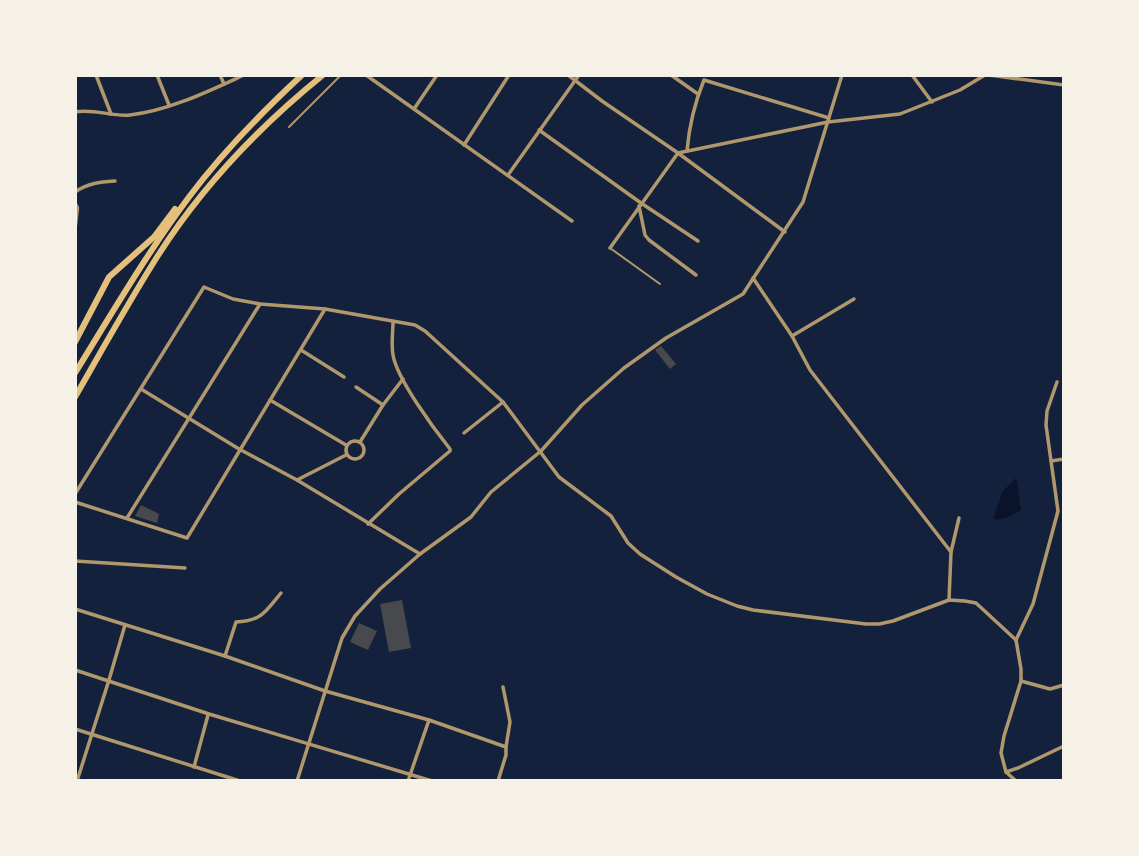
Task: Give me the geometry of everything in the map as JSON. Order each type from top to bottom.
[{"type":"highway","points":[[75,373],[151,251],[190,196],[257,118],[302,75]]},
{"type":"highway","points":[[75,400],[158,256],[188,213],[250,141],[323,75]]},
{"type":"highway","points":[[75,341],[109,276],[154,237],[180,203],[190,196]]},
{"type":"street","points":[[96,75],[111,114]]},
{"type":"street","points":[[157,75],[169,105]]},
{"type":"street","points":[[220,75],[224,84]]},
{"type":"street","points":[[75,112],[84,110],[127,115],[158,110],[244,75]]},
{"type":"street","points":[[366,75],[572,221]]},
{"type":"street","points":[[414,108],[437,75]]},
{"type":"street","points":[[464,145],[509,75]]},
{"type":"street","points":[[568,75],[785,232]]},
{"type":"street","points":[[508,175],[579,75]]},
{"type":"street","points":[[671,75],[698,94]]},
{"type":"street","points":[[297,781],[342,638],[355,616],[380,589],[420,554],[471,517],[491,492],[541,451],[582,405],[624,368],[666,338],[743,294],[803,202],[842,75]]},
{"type":"street","points":[[912,75],[932,102]]},
{"type":"street","points":[[610,248],[678,153],[829,120],[900,114],[960,90],[987,75],[1064,85]]},
{"type":"street","points":[[687,151],[698,94],[704,80],[829,120]]},
{"type":"street","points":[[540,130],[640,205],[698,241]]},
{"type":"street","points":[[75,192],[98,182],[115,181]]},
{"type":"street","points":[[75,204],[75,225]]},
{"type":"street","points":[[640,205],[645,235],[696,275]]},
{"type":"street","points":[[753,278],[792,335],[810,370],[951,552]]},
{"type":"street","points":[[75,494],[204,287],[233,299],[325,309],[415,325],[425,331],[503,402],[559,477],[611,516],[628,543],[676,578],[707,594],[753,610],[879,624],[948,600],[975,603],[1016,640]]},
{"type":"street","points":[[792,335],[855,299]]},
{"type":"street","points":[[127,518],[260,304]]},
{"type":"street","points":[[75,502],[187,538],[325,309]]},
{"type":"street","points":[[368,524],[450,451],[402,379],[393,357],[393,321]]},
{"type":"street","points":[[301,350],[344,377]]},
{"type":"street","points":[[360,442],[402,379]]},
{"type":"street","points":[[1016,781],[1006,772],[1001,753],[1003,736],[1021,681],[1016,640],[1033,604],[1058,511],[1047,433],[1047,411],[1057,382]]},
{"type":"street","points":[[356,387],[383,405]]},
{"type":"street","points":[[141,389],[420,554]]},
{"type":"street","points":[[271,400],[346,445]]},
{"type":"street","points":[[464,433],[503,402]]},
{"type":"street","points":[[346,455],[346,445],[351,441],[360,442]]},
{"type":"street","points":[[346,455],[354,460],[360,458],[364,450],[360,442]]},
{"type":"street","points":[[297,480],[346,455]]},
{"type":"street","points":[[1051,461],[1064,459]]},
{"type":"street","points":[[948,600],[951,552],[959,519]]},
{"type":"street","points":[[75,561],[185,568]]},
{"type":"street","points":[[225,656],[236,622],[249,622],[257,618],[281,593]]},
{"type":"street","points":[[75,609],[326,691],[429,720],[506,747]]},
{"type":"street","points":[[77,781],[125,625]]},
{"type":"street","points":[[75,670],[209,714],[432,781]]},
{"type":"street","points":[[1021,681],[1050,689],[1064,685]]},
{"type":"street","points":[[498,781],[506,755],[510,723],[503,687]]},
{"type":"street","points":[[194,766],[209,714]]},
{"type":"street","points":[[408,781],[429,720]]},
{"type":"street","points":[[75,729],[240,781]]},
{"type":"street","points":[[1006,772],[1064,746]]},
{"type":"lane","points":[[289,127],[341,75]]},
{"type":"lane","points":[[610,248],[660,284]]},
{"type":"water","points":[[1016,478],[1021,510],[997,520],[993,518],[1003,491]]},
{"type":"building","points":[[661,346],[676,364],[670,369],[655,350]]},
{"type":"building","points":[[141,505],[159,514],[157,523],[135,516]]},
{"type":"building","points":[[402,600],[411,648],[389,652],[380,604]]},
{"type":"building","points":[[359,623],[377,631],[368,650],[350,642]]}]
